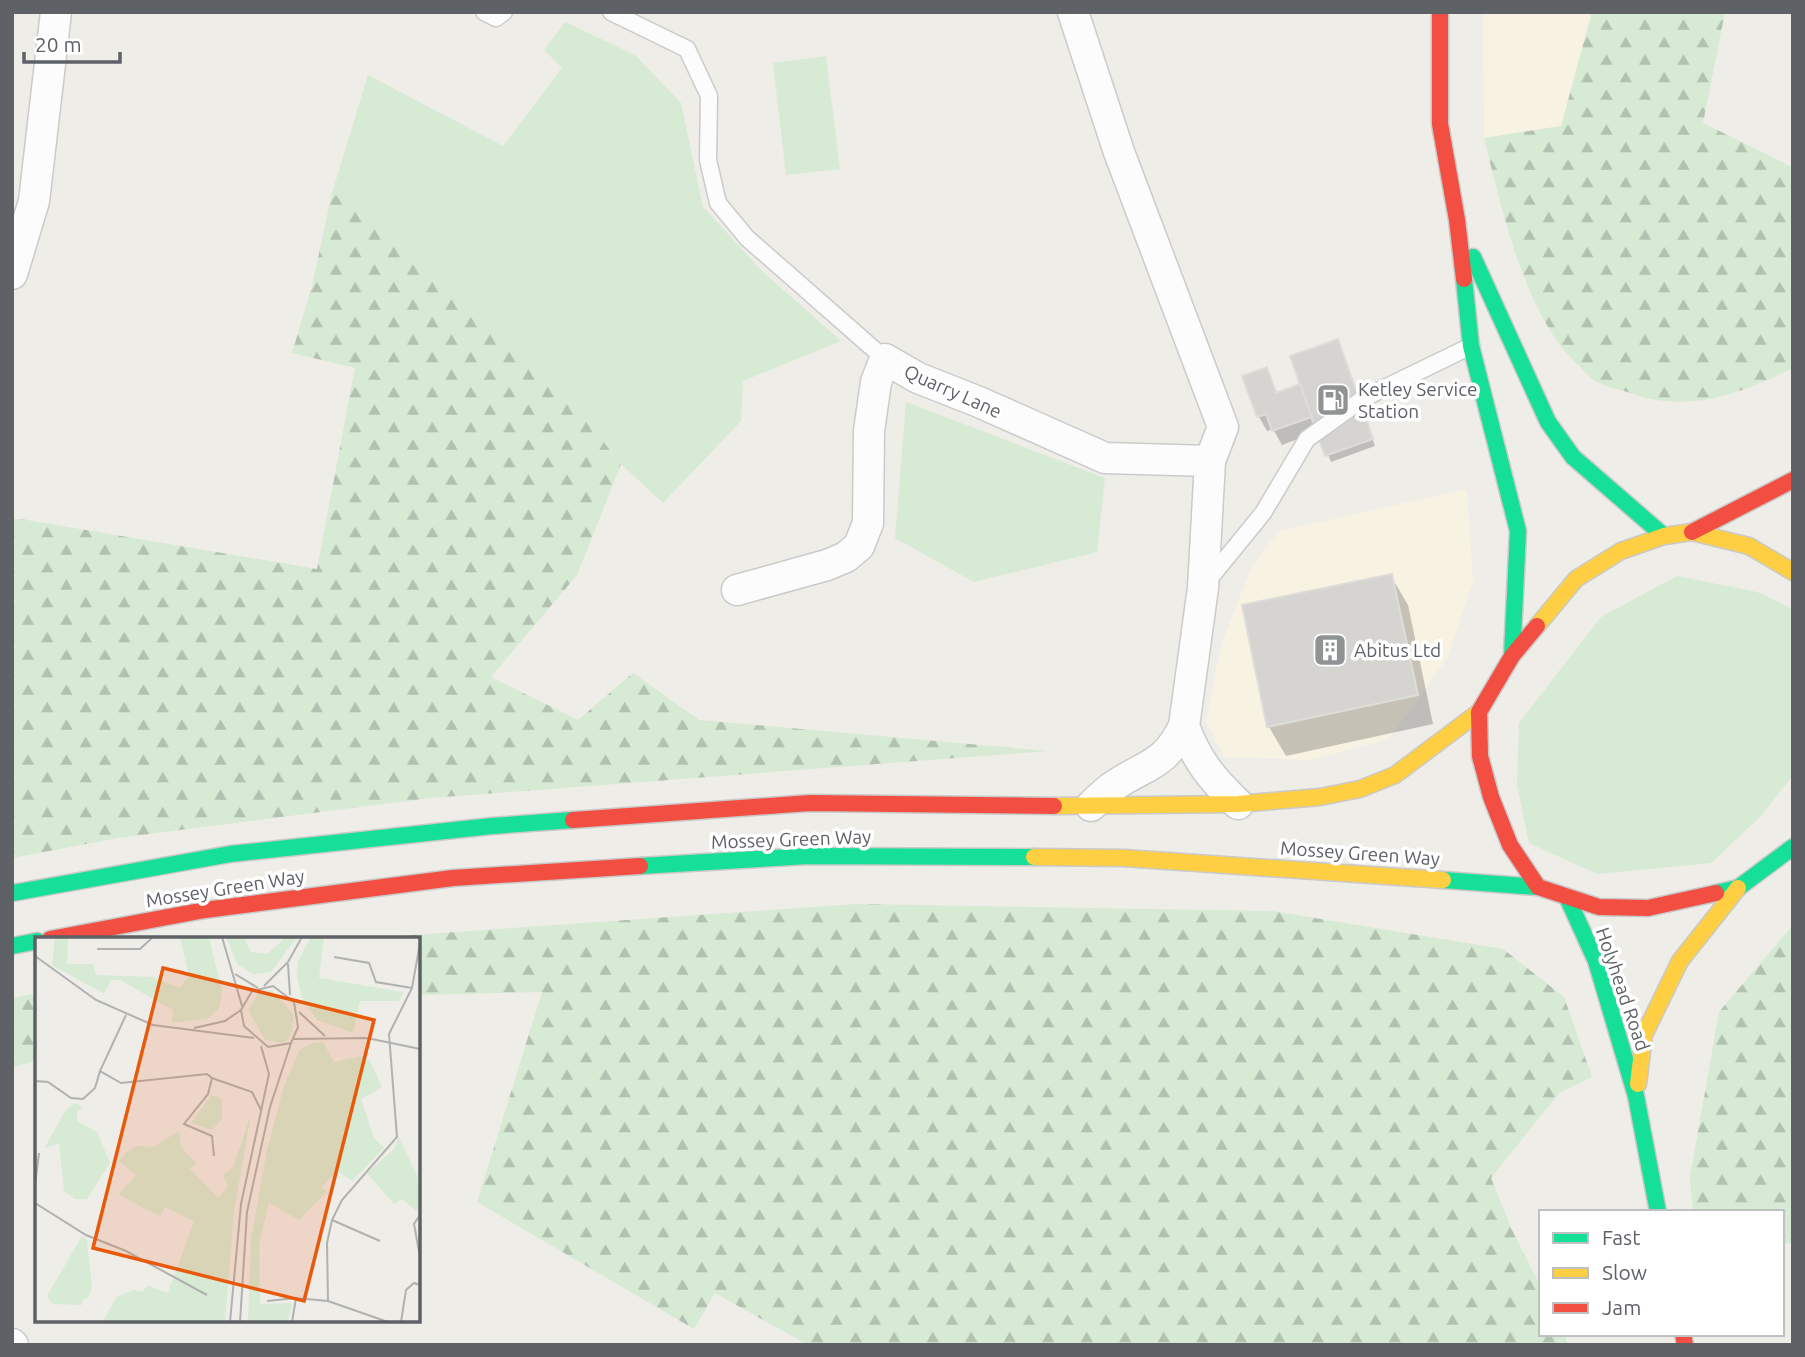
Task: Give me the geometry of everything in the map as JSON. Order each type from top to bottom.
[{"type":"main road","points":[[1440,12],[1440,124],[1457,220],[1471,346],[1518,531],[1512,656]]},
{"type":"main road","points":[[1457,220],[1548,422],[1573,457],[1664,536]]},
{"type":"main road","points":[[1538,887],[1510,845],[1491,797],[1480,756],[1479,712],[1512,656],[1576,579],[1621,551],[1664,536],[1692,532],[1793,480]]},
{"type":"main road","points":[[1692,532],[1749,546],[1793,572]]},
{"type":"main road","name":"Mossey Green Way","points":[[12,893],[230,854],[492,826],[810,803],[1091,806],[1238,804],[1290,800],[1344,793],[1381,782],[1410,765],[1479,712]]},
{"type":"main road","points":[[1738,888],[1793,847]]},
{"type":"main road","name":"Mossey Green Way","points":[[61,937],[205,910],[453,878],[808,856],[1124,858],[1538,887],[1599,907],[1648,908],[1738,888]]},
{"type":"main road","name":"Holyhead Road","points":[[1636,1097],[1644,1035],[1680,961],[1738,888]]},
{"type":"main road","name":"Holyhead Road","points":[[1567,897],[1596,961],[1636,1097],[1658,1210]]},
{"type":"main road","points":[[12,946],[35,941]]},
{"type":"street","points":[[12,274],[34,201],[56,12]]},
{"type":"street","points":[[1073,12],[1119,152],[1223,426],[1210,461],[1203,588],[1184,726],[1166,755],[1110,788],[1091,806]]},
{"type":"street","name":"Quarry Lane","points":[[737,590],[827,565],[846,557],[859,546],[868,523],[869,431],[876,382],[885,359],[918,378],[1105,458],[1210,461]]},
{"type":"street","points":[[1184,726],[1204,769],[1238,804]]},
{"type":"lane","points":[[484,12],[496,18],[504,12]]},
{"type":"lane","points":[[611,12],[687,49],[709,96],[708,160],[719,203],[747,238],[885,359]]},
{"type":"lane","points":[[1203,588],[1263,513],[1307,439],[1364,398],[1471,346]]},
{"type":"shaded area","points":[[1483,12],[1592,12],[1561,126],[1484,138]]},
{"type":"shaded area","points":[[1467,489],[1473,582],[1448,657],[1389,739],[1310,760],[1224,757],[1206,722],[1221,645],[1252,566],[1279,531]]},
{"type":"green space","points":[[1592,12],[1725,12],[1703,123],[1790,166],[1793,164],[1793,368],[1753,386],[1713,398],[1672,402],[1651,399],[1593,379],[1560,344],[1543,319],[1507,228],[1484,138],[1561,126]]},
{"type":"green space","points":[[565,22],[635,55],[681,103],[703,207],[762,271],[841,341],[743,381],[741,421],[663,503],[621,464],[575,406],[411,242],[332,193],[368,75],[503,146],[562,68],[544,50]]},
{"type":"green space","points":[[826,56],[840,169],[786,175],[773,63]]},
{"type":"green space","points":[[332,193],[411,242],[575,406],[621,464],[577,575],[491,677],[578,720],[633,673],[699,720],[1048,751],[431,798],[118,838],[12,858],[12,519],[317,569],[355,368],[292,353],[312,286]]},
{"type":"green space","points":[[906,402],[1105,478],[1097,552],[974,582],[895,538]]},
{"type":"green space","points":[[1677,576],[1757,592],[1793,609],[1793,775],[1762,815],[1711,863],[1597,874],[1529,843],[1517,785],[1519,723],[1601,617]]},
{"type":"green space","points":[[856,904],[1272,911],[1503,949],[1564,997],[1592,1077],[1559,1093],[1491,1178],[1512,1230],[1539,1283],[1539,1336],[1565,1336],[1568,1345],[808,1345],[715,1293],[694,1329],[477,1202],[542,992],[420,995],[420,937],[384,937]]},
{"type":"green space","points":[[1793,925],[1793,1243],[1784,1244],[1784,1210],[1693,1210],[1690,1177],[1719,1012]]},
{"type":"green space","points":[[35,993],[35,1061],[12,1067],[12,998]]},
{"type":"building","name":"Ketley Service Station","points":[[1338,339],[1373,439],[1325,456],[1290,356]]},
{"type":"building","points":[[1267,367],[1276,393],[1300,384],[1312,417],[1272,431],[1266,414],[1257,417],[1242,376]]},
{"type":"building","name":"Abitus Ltd","points":[[1392,574],[1418,695],[1267,727],[1242,605]]},
{"type":"traffic: fast","points":[[1473,257],[1548,422],[1573,457],[1664,536]]},
{"type":"traffic: fast","points":[[1464,279],[1471,346],[1518,531],[1512,656]]},
{"type":"traffic: fast","points":[[12,893],[230,854],[573,820]]},
{"type":"traffic: fast","points":[[1716,893],[1738,888],[1793,847]]},
{"type":"traffic: fast","points":[[640,866],[808,856],[1034,857]]},
{"type":"traffic: fast","points":[[1443,880],[1538,887]]},
{"type":"traffic: fast","points":[[1567,897],[1596,961],[1636,1096],[1658,1210]]},
{"type":"traffic: fast","points":[[12,946],[35,941]]},
{"type":"traffic: slow","points":[[1537,626],[1576,579],[1621,551],[1664,536],[1692,532],[1749,546],[1793,572]]},
{"type":"traffic: slow","points":[[1054,806],[1238,804],[1320,797],[1360,789],[1395,775],[1479,712]]},
{"type":"traffic: slow","points":[[1034,857],[1124,858],[1443,880]]},
{"type":"traffic: slow","points":[[1638,1084],[1644,1035],[1680,961],[1738,888]]},
{"type":"traffic: jam","points":[[1440,12],[1440,124],[1457,220],[1464,279]]},
{"type":"traffic: jam","points":[[1692,532],[1793,480]]},
{"type":"traffic: jam","points":[[1537,626],[1512,656],[1479,712],[1480,756],[1491,797],[1510,845],[1538,887],[1599,907],[1648,908],[1716,893]]},
{"type":"traffic: jam","points":[[573,820],[810,803],[1054,806]]},
{"type":"traffic: jam","points":[[61,937],[205,910],[453,878],[640,866]]},
{"type":"traffic: jam","points":[[1683,1336],[1685,1345]]},
{"type":"place","name":"Ketley Service Station","points":[[1333,400]]},
{"type":"place","name":"Abitus Ltd","points":[[1330,650]]}]
